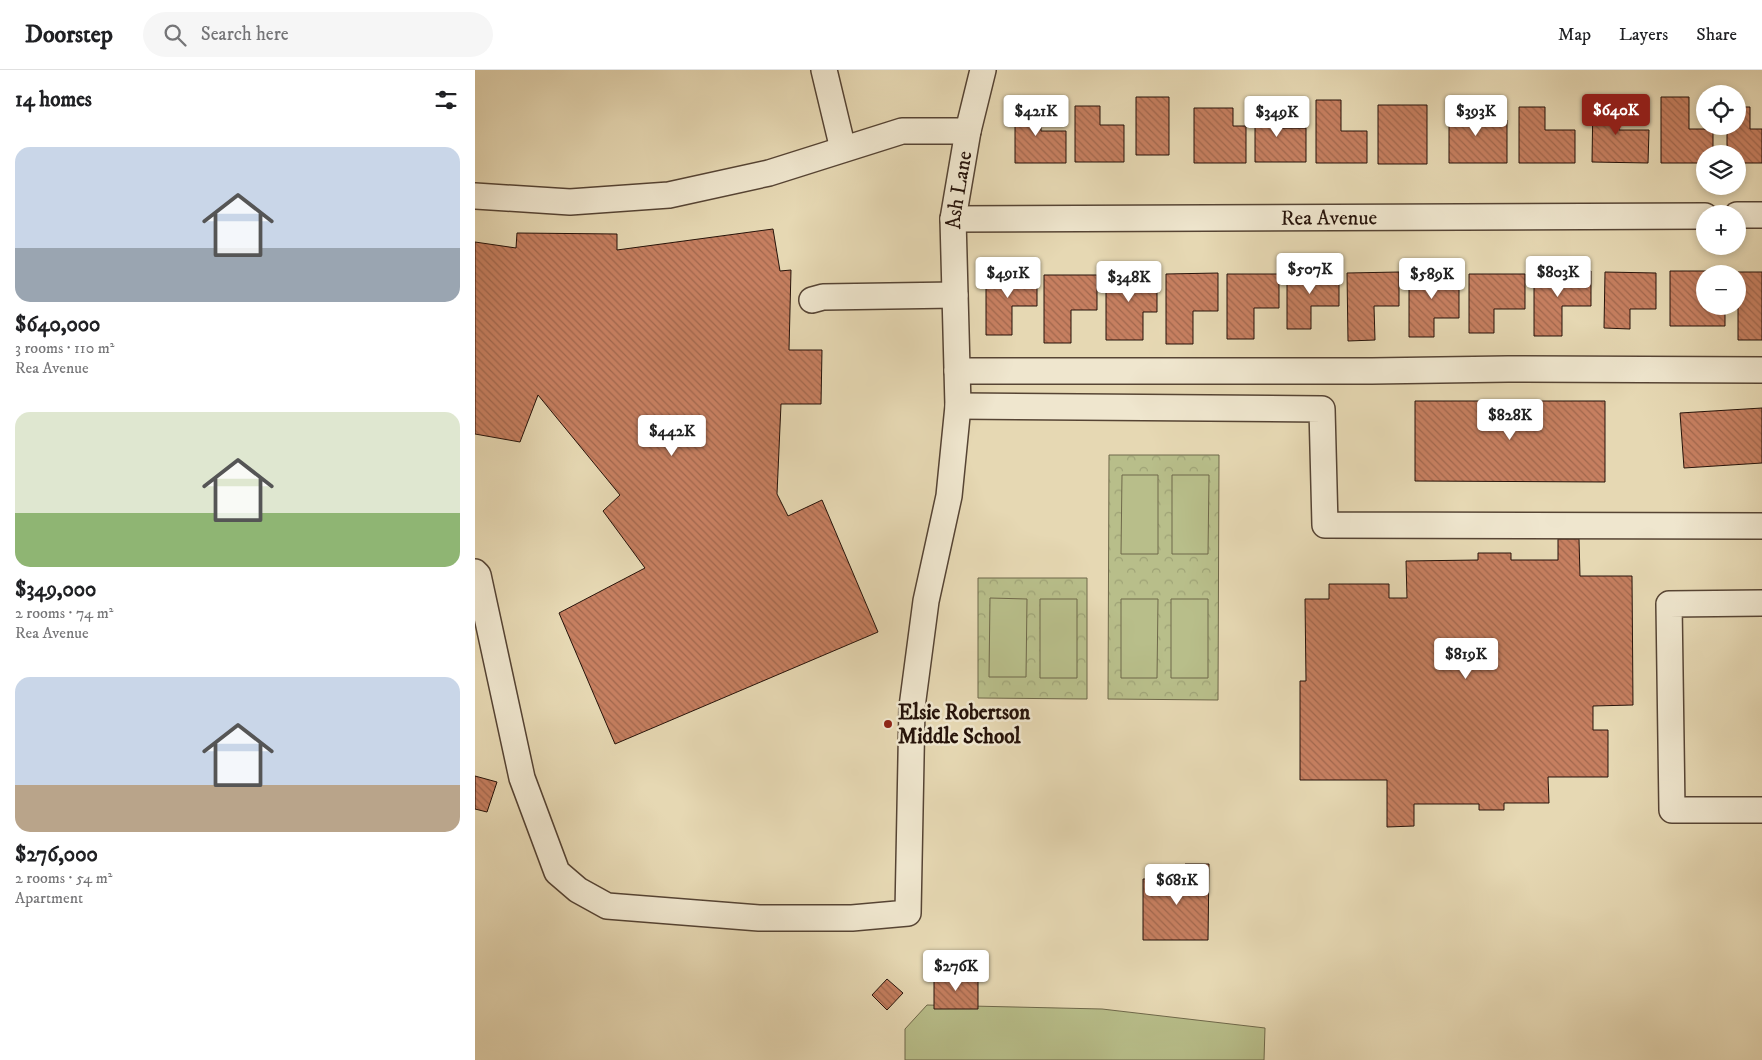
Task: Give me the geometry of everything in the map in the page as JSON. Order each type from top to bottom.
[{"type":"street","name":"Ash Lane","points":[[475,572],[478,575],[522,778],[557,872],[578,890],[607,906],[759,918],[852,918],[908,914],[912,707],[926,602],[949,496],[958,406],[953,219],[968,132],[983,70]]},
{"type":"street","points":[[826,82],[843,150]]},
{"type":"street","points":[[475,196],[570,202],[669,195],[769,173],[902,131],[968,132]]},
{"type":"street","points":[[1746,215],[1762,215]]},
{"type":"street","name":"Rea Avenue","points":[[953,219],[1696,216]]},
{"type":"street","points":[[812,300],[823,297],[955,295]]},
{"type":"street","points":[[957,371],[1372,372],[1508,369],[1762,370]]},
{"type":"street","points":[[958,406],[1322,409],[1325,525],[1762,526]]},
{"type":"street","points":[[1762,603],[1669,604],[1672,810],[1762,810]]},
{"type":"green space","points":[[1109,455],[1219,455],[1218,700],[1108,699]]},
{"type":"green space","points":[[1122,475],[1158,475],[1158,554],[1121,554]]},
{"type":"green space","points":[[1172,475],[1209,475],[1208,554],[1172,554]]},
{"type":"green space","points":[[978,578],[1087,578],[1087,699],[978,698]]},
{"type":"green space","points":[[990,598],[1027,599],[1026,677],[989,677]]},
{"type":"green space","points":[[1040,599],[1077,599],[1077,678],[1040,678]]},
{"type":"green space","points":[[1121,599],[1158,599],[1157,678],[1121,678]]},
{"type":"green space","points":[[1171,599],[1208,599],[1208,678],[1171,678]]},
{"type":"green space","points":[[927,1005],[1102,1009],[1265,1028],[1264,1060],[905,1060],[905,1029]]},
{"type":"building","points":[[1136,97],[1169,97],[1169,155],[1136,155]]},
{"type":"building","points":[[1661,97],[1689,97],[1689,129],[1696,129],[1696,135],[1713,135],[1713,145],[1696,145],[1696,163],[1661,163]]},
{"type":"building","points":[[1593,98],[1620,98],[1619,130],[1649,130],[1648,163],[1592,162]]},
{"type":"building","points":[[1316,100],[1341,100],[1341,131],[1367,131],[1367,163],[1316,163]]},
{"type":"building","points":[[1015,101],[1041,101],[1041,131],[1066,131],[1066,163],[1015,163]]},
{"type":"building","points":[[1255,104],[1279,104],[1279,128],[1306,128],[1306,162],[1255,162]]},
{"type":"building","points":[[1378,105],[1427,105],[1427,164],[1378,164]]},
{"type":"building","points":[[1449,105],[1476,105],[1476,120],[1507,120],[1507,163],[1449,163]]},
{"type":"building","points":[[1075,106],[1100,106],[1100,125],[1124,125],[1124,162],[1075,162]]},
{"type":"building","points":[[1519,107],[1545,107],[1545,130],[1575,130],[1575,163],[1519,163]]},
{"type":"building","points":[[1746,107],[1750,107],[1750,129],[1762,129],[1762,163],[1746,163],[1746,145],[1727,145],[1727,135],[1746,135]]},
{"type":"building","points":[[1194,108],[1233,108],[1233,126],[1246,126],[1246,163],[1194,163]]},
{"type":"building","points":[[773,229],[780,271],[791,270],[789,350],[822,350],[821,404],[781,404],[777,494],[788,516],[822,500],[878,632],[615,744],[559,613],[645,568],[603,511],[620,495],[538,395],[520,442],[475,434],[475,242],[516,248],[517,233],[617,234],[617,250]]},
{"type":"building","points":[[1287,271],[1339,271],[1339,306],[1311,306],[1311,329],[1287,329]]},
{"type":"building","points":[[1409,271],[1459,271],[1459,318],[1434,318],[1434,337],[1409,337]]},
{"type":"building","points":[[1534,271],[1591,271],[1591,306],[1562,306],[1562,336],[1534,336]]},
{"type":"building","points":[[1670,271],[1696,271],[1696,315],[1725,315],[1725,326],[1670,326]]},
{"type":"building","points":[[1106,272],[1157,272],[1157,312],[1143,312],[1143,340],[1106,340]]},
{"type":"building","points":[[1399,272],[1399,306],[1374,306],[1375,340],[1348,341],[1347,273]]},
{"type":"building","points":[[1605,272],[1656,273],[1656,309],[1630,309],[1630,329],[1604,328]]},
{"type":"building","points":[[1746,272],[1762,272],[1762,340],[1738,340],[1738,315],[1746,315]]},
{"type":"building","points":[[986,273],[1037,273],[1037,306],[1012,306],[1012,335],[986,335]]},
{"type":"building","points":[[1218,273],[1218,311],[1193,311],[1193,344],[1166,344],[1166,274]]},
{"type":"building","points":[[1227,274],[1279,274],[1279,308],[1254,308],[1254,339],[1227,339]]},
{"type":"building","points":[[1469,274],[1525,274],[1525,309],[1494,309],[1494,333],[1469,333]]},
{"type":"building","points":[[1044,275],[1097,275],[1097,310],[1071,310],[1071,343],[1044,343]]},
{"type":"building","points":[[1415,401],[1605,401],[1605,482],[1415,481]]},
{"type":"building","points":[[1762,408],[1762,463],[1684,468],[1680,413]]},
{"type":"building","points":[[1558,539],[1579,539],[1580,576],[1632,576],[1633,705],[1593,706],[1593,730],[1608,730],[1608,777],[1548,777],[1549,803],[1504,803],[1504,810],[1479,810],[1479,804],[1414,804],[1414,826],[1387,827],[1387,780],[1300,780],[1300,681],[1306,681],[1305,599],[1329,599],[1329,584],[1389,584],[1389,598],[1407,598],[1406,561],[1478,560],[1478,553],[1511,553],[1511,560],[1558,560]]},
{"type":"building","points":[[475,776],[497,782],[487,812],[475,809]]},
{"type":"building","points":[[1185,864],[1209,864],[1208,940],[1143,940],[1143,879],[1185,879]]},
{"type":"building","points":[[934,976],[978,976],[978,1009],[934,1009]]},
{"type":"building","points":[[887,979],[903,993],[887,1010],[872,995]]},
{"type":"place","name":"Elsie Robertson Middle School","points":[[888,724]]}]
